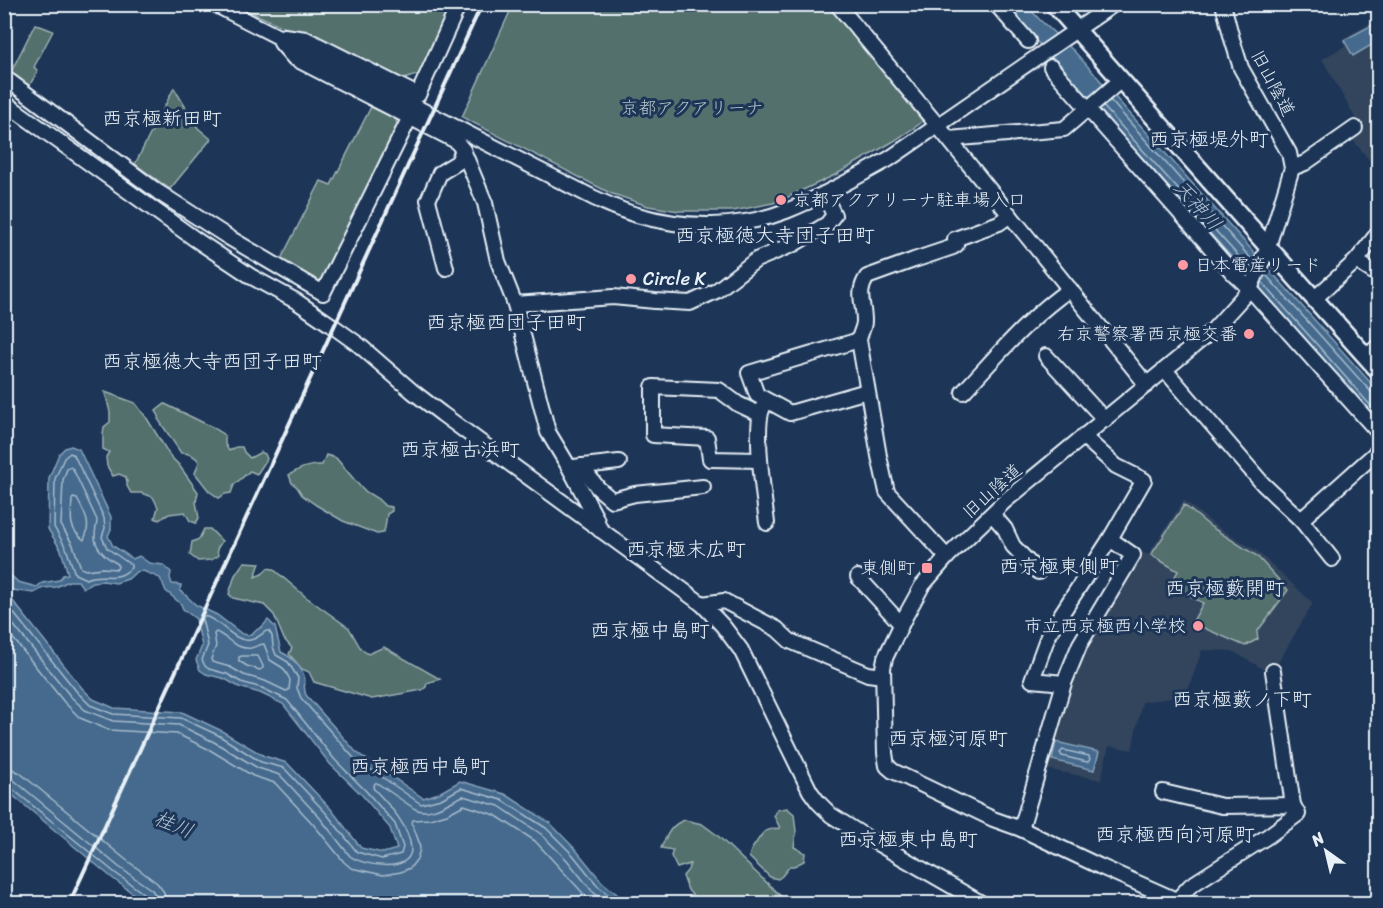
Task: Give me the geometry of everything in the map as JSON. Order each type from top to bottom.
[{"type":"main road","points":[[1054,4],[1072,33],[1116,85],[1266,252],[1314,299],[1373,351],[1378,370]]},
{"type":"street","points":[[214,4],[594,198],[636,215],[700,225],[742,222],[767,217],[824,194],[889,159],[1114,4]]},
{"type":"street","points":[[273,34],[306,39],[418,95],[459,4]]},
{"type":"street","points":[[837,4],[1147,385]]},
{"type":"street","points":[[996,4],[1028,41]]},
{"type":"street","name":"旧山陰道","points":[[1181,902],[1021,829],[993,819],[893,771],[888,766],[885,753],[883,676],[885,658],[901,624],[922,586],[947,557],[1005,501],[1213,330],[1251,288],[1266,252],[1292,168],[1289,153],[1241,68],[1223,4]]},
{"type":"street","points":[[273,34],[294,58],[456,141],[463,150],[485,203],[498,261],[515,304],[548,432],[575,467],[612,500],[703,487]]},
{"type":"street","points":[[1051,67],[1090,107],[1234,274],[1251,288],[1378,432]]},
{"type":"street","points":[[4,77],[158,192],[228,237],[323,293],[410,117]]},
{"type":"street","points":[[949,139],[1064,129],[1116,85]]},
{"type":"street","points":[[4,102],[195,239],[334,327],[359,345],[441,414],[702,604],[741,650],[810,791],[818,802],[831,815],[861,834],[983,903]]},
{"type":"street","points":[[1292,168],[1305,163],[1356,128]]},
{"type":"street","points":[[446,268],[428,200],[440,173],[458,162],[463,150]]},
{"type":"street","points":[[515,304],[613,297],[690,303],[716,291],[756,260],[794,244],[827,224],[834,214],[824,194]]},
{"type":"street","points":[[947,557],[887,492],[859,340],[865,324],[860,292],[867,277],[954,247],[955,239],[999,223],[1010,215]]},
{"type":"street","points":[[1314,299],[1356,261],[1378,233]]},
{"type":"street","points":[[1356,261],[1378,275]]},
{"type":"street","points":[[963,392],[1023,327],[1070,289]]},
{"type":"street","points":[[859,340],[749,373],[757,395],[790,413],[867,391]]},
{"type":"street","points":[[1046,356],[1105,420]]},
{"type":"street","points":[[1165,370],[1263,484],[1301,520],[1332,559]]},
{"type":"street","points":[[759,414],[738,404],[719,390],[653,387],[653,435],[707,438],[710,459],[760,460]]},
{"type":"street","points":[[766,400],[759,414],[760,460],[766,523]]},
{"type":"street","points":[[1064,683],[1032,680],[1049,633],[1110,539],[1144,480],[1116,466],[1084,437]]},
{"type":"street","points":[[1301,520],[1378,451]]},
{"type":"street","points":[[575,467],[619,462]]},
{"type":"street","points":[[575,467],[600,530]]},
{"type":"street","points":[[992,514],[1005,529],[1013,546],[1038,572]]},
{"type":"street","points":[[1021,829],[1064,683],[1080,644],[1133,555],[1110,539]]},
{"type":"street","points":[[858,576],[901,624]]},
{"type":"street","points":[[702,604],[724,601],[777,629],[789,641],[868,674],[883,676]]},
{"type":"street","points":[[1181,902],[1190,886],[1298,814],[1293,805],[1273,671]]},
{"type":"street","points":[[1163,792],[1222,806],[1293,805]]},
{"type":"shaded area","points":[[1378,19],[1378,171],[1353,140],[1363,132],[1322,59],[1345,46],[1342,39]]},
{"type":"shaded area","name":"市立西京極西小学校","points":[[1184,500],[1216,526],[1257,551],[1313,603],[1278,663],[1265,670],[1232,651],[1202,650],[1186,696],[1142,702],[1132,750],[1109,746],[1101,780],[1045,769],[1080,658],[1140,551],[1148,555]]},
{"type":"green space","name":"京都アクアリーナ","points":[[828,4],[922,120],[921,123],[894,141],[837,174],[773,203],[733,211],[679,211],[648,206],[610,193],[462,117],[513,5]]},
{"type":"green space","points":[[235,5],[453,5],[420,74],[401,80]]},
{"type":"green space","points":[[35,24],[53,31],[34,67],[38,71],[28,88],[10,74]]},
{"type":"green space","points":[[174,88],[198,128],[211,139],[170,189],[135,164]]},
{"type":"green space","points":[[371,107],[396,119],[397,127],[324,281],[318,284],[280,261],[321,181],[331,185]]},
{"type":"green space","points":[[105,392],[135,403],[146,417],[170,456],[198,492],[196,502],[199,518],[196,523],[190,521],[185,512],[169,514],[159,520],[155,518],[158,507],[153,497],[131,493],[126,477],[119,474],[113,476],[107,466],[106,457],[109,452],[103,449],[104,427],[110,422]]},
{"type":"green space","points":[[165,404],[216,429],[225,436],[225,444],[229,451],[242,447],[250,458],[261,452],[267,459],[257,474],[250,471],[234,485],[231,493],[219,498],[209,491],[195,473],[199,462],[192,455],[181,453],[158,419],[156,411]]},
{"type":"green space","points":[[326,455],[336,458],[363,490],[385,506],[392,507],[392,511],[387,514],[383,533],[377,534],[343,521],[302,495],[292,483],[289,475],[304,467],[322,465]]},
{"type":"green space","points":[[1184,505],[1211,527],[1257,556],[1288,590],[1257,632],[1258,639],[1245,646],[1192,623],[1203,603],[1170,585],[1178,571],[1151,555]]},
{"type":"green space","points":[[204,529],[210,529],[222,541],[217,549],[218,556],[211,560],[198,561],[190,555],[192,542],[199,539]]},
{"type":"green space","points":[[244,562],[260,563],[255,577],[268,568],[273,569],[306,597],[349,628],[361,649],[368,654],[384,647],[440,679],[427,683],[422,690],[372,699],[314,682],[309,672],[302,669],[289,654],[292,648],[284,639],[274,615],[264,605],[233,598],[229,594],[235,575]]},
{"type":"green space","points":[[787,808],[794,814],[796,832],[794,847],[805,853],[804,861],[790,866],[778,879],[770,877],[749,857],[752,848],[763,833],[780,828],[774,816],[777,810]]},
{"type":"green space","points":[[685,820],[702,824],[717,835],[788,903],[753,903],[741,897],[694,897],[688,890],[683,876],[690,864],[677,868],[671,856],[673,850],[661,848],[673,827]]},
{"type":"water","name":"天神川","points":[[1008,5],[1026,5],[1074,51],[1378,391],[1378,423],[1030,34]]},
{"type":"water","points":[[1378,22],[1378,41],[1353,56],[1344,40]]},
{"type":"water","name":"桂川","points":[[71,446],[79,449],[111,517],[111,529],[108,536],[113,546],[133,559],[139,556],[149,563],[163,565],[171,572],[172,584],[181,585],[180,590],[196,605],[217,615],[242,634],[249,635],[268,620],[275,627],[281,652],[295,661],[300,668],[304,676],[306,695],[356,752],[423,798],[439,793],[460,781],[505,794],[550,823],[602,882],[628,903],[147,904],[111,877],[5,789],[5,591],[93,699],[114,708],[182,712],[220,730],[264,756],[287,763],[331,809],[361,848],[383,853],[397,849],[390,828],[362,795],[330,764],[283,704],[200,670],[196,660],[202,646],[196,619],[166,591],[160,578],[143,571],[136,572],[128,579],[116,583],[92,582],[83,588],[78,581],[69,581],[56,587],[43,588],[34,593],[5,589],[5,570],[18,582],[37,587],[42,583],[59,580],[63,575],[68,574],[61,550],[48,529],[49,478],[59,454]]},
{"type":"water","points":[[1056,742],[1099,752],[1094,770],[1052,760]]},
{"type":"railway","points":[[69,904],[482,4]]},
{"type":"place","name":"京都アクアリーナ駐車場入口","points":[[781,200]]},
{"type":"place","name":"日本電産リード","points":[[1183,265]]},
{"type":"place","name":"Circle K","points":[[631,279]]},
{"type":"place","name":"右京警察署西京極交番","points":[[1249,334]]},
{"type":"place","name":"東側町","points":[[927,568]]},
{"type":"place","name":"市立西京極西小学校","points":[[1198,626]]},
{"type":"district","name":"西京極新田町","points":[[162,118]]},
{"type":"district","name":"西京極堤外町","points":[[1209,139]]},
{"type":"district","name":"西京極徳大寺団子田町","points":[[775,235]]},
{"type":"district","name":"西京極西団子田町","points":[[506,322]]},
{"type":"district","name":"西京極徳大寺西団子田町","points":[[212,361]]},
{"type":"district","name":"西京極古浜町","points":[[460,449]]},
{"type":"district","name":"西京極末広町","points":[[686,549]]},
{"type":"district","name":"西京極東側町","points":[[1059,566]]},
{"type":"district","name":"西京極藪開町","points":[[1225,588]]},
{"type":"district","name":"西京極中島町","points":[[650,630]]},
{"type":"district","name":"西京極藪ノ下町","points":[[1242,699]]},
{"type":"district","name":"西京極河原町","points":[[948,738]]},
{"type":"district","name":"西京極西中島町","points":[[420,766]]},
{"type":"district","name":"西京極西向河原町","points":[[1175,834]]},
{"type":"district","name":"西京極東中島町","points":[[908,839]]}]
